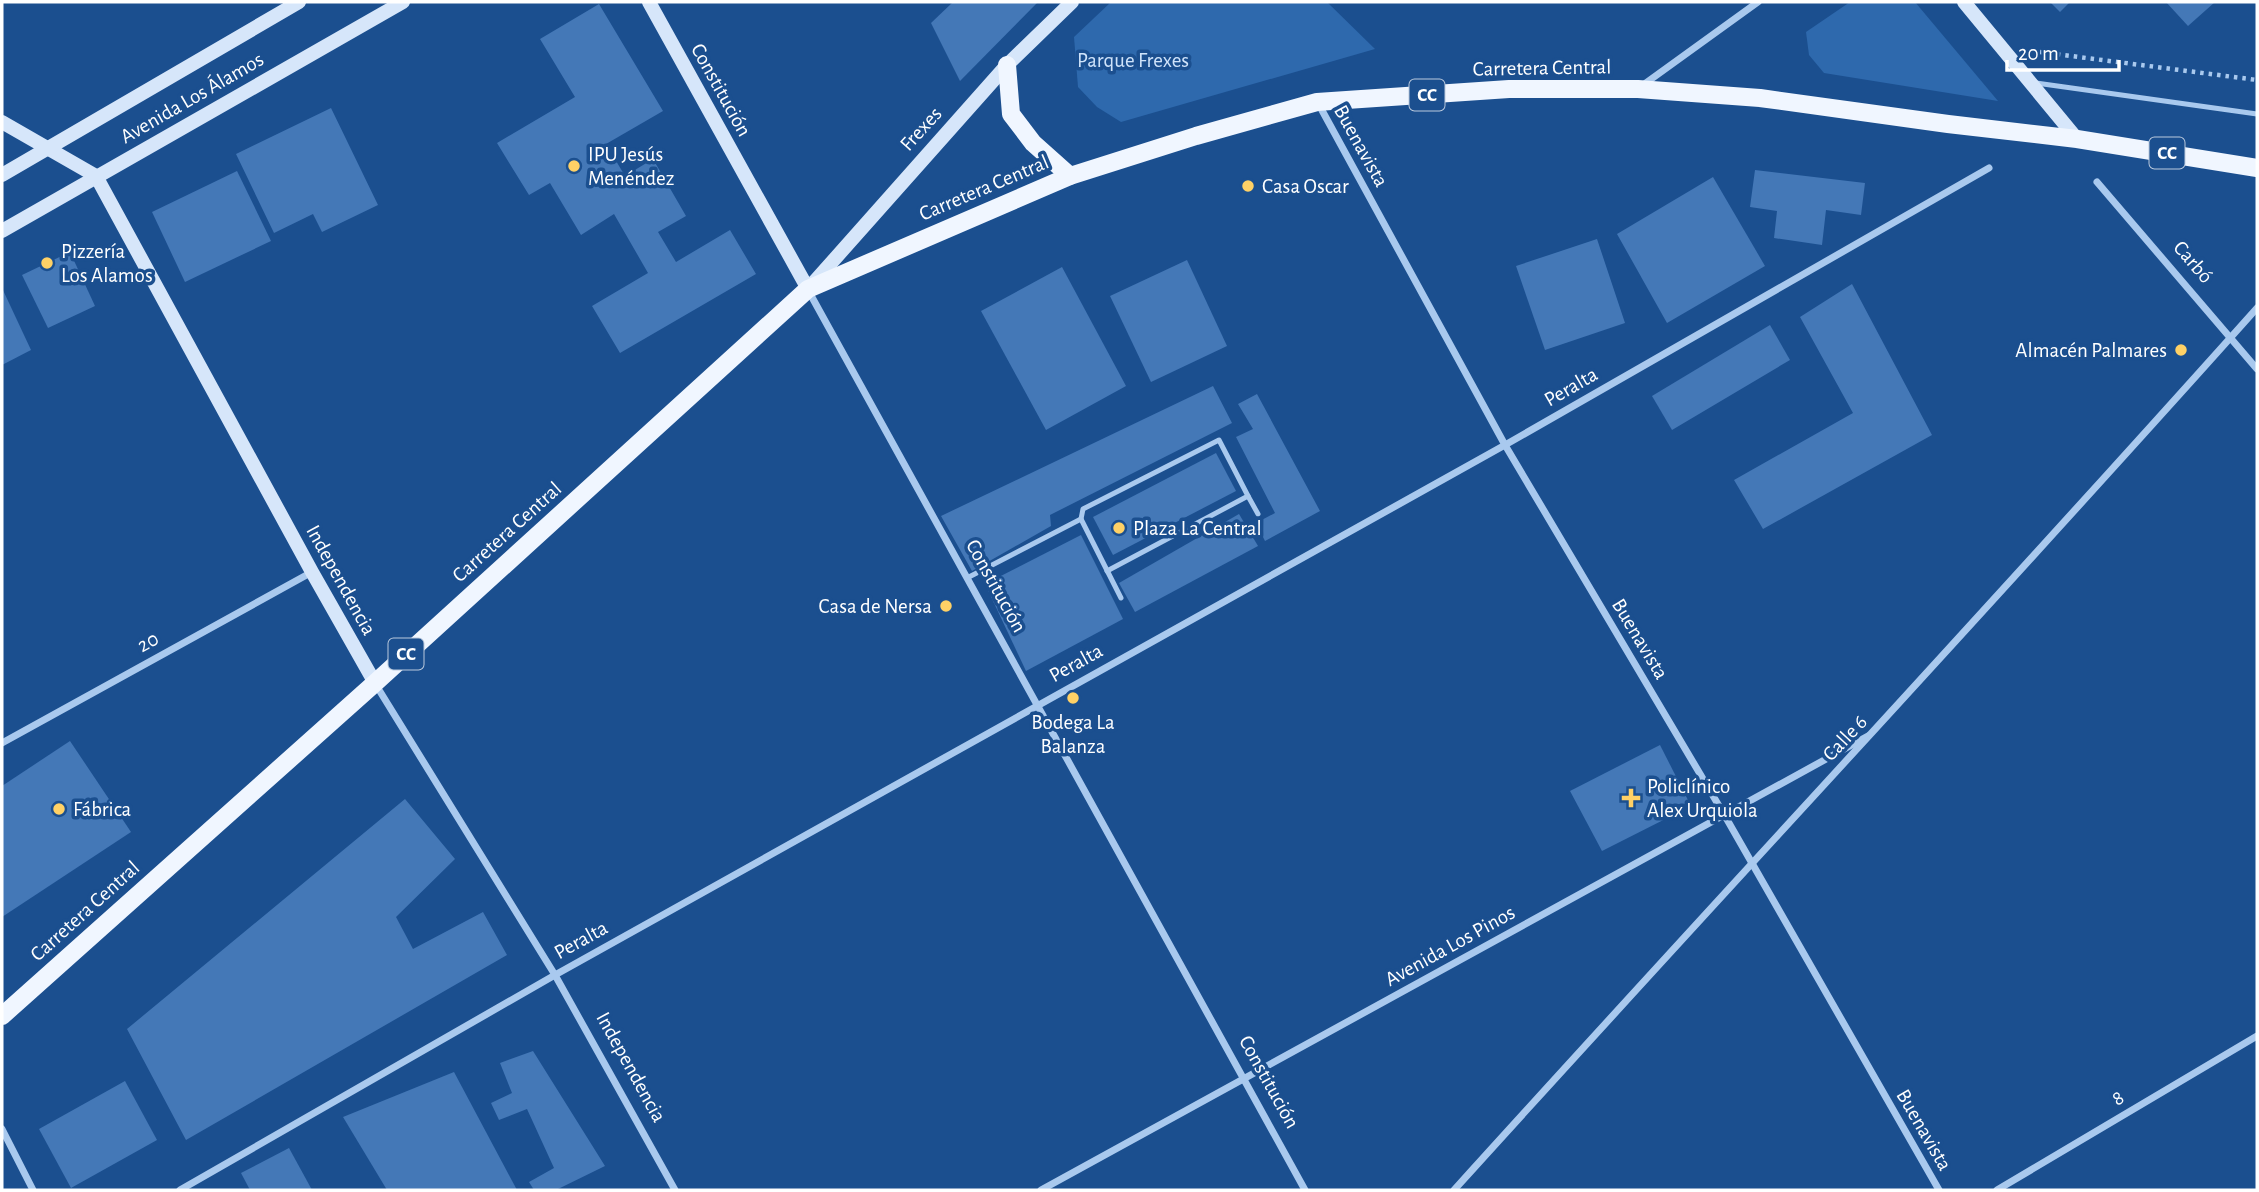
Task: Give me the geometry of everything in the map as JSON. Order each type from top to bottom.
[{"type":"main road","points":[[1007,65],[1011,114],[1033,143],[1070,176]]},
{"type":"main road","name":"Carretera Central","points":[[2,1016],[375,683],[808,289],[1070,176],[1196,136],[1317,102],[1509,89],[1637,89],[1760,98],[2077,139],[2257,168]]},
{"type":"street","name":"Avenida Los Álamos","points":[[2,175],[299,2]]},
{"type":"street","name":"Avenida Los Álamos","points":[[2,231],[403,2]]},
{"type":"street","name":"Constitución","points":[[649,2],[1305,1190]]},
{"type":"street","name":"Frexes","points":[[808,289],[1007,65],[1072,2]]},
{"type":"street","points":[[1637,89],[1758,2]]},
{"type":"street","points":[[1964,2],[2077,139]]},
{"type":"street","name":"Buenavista","points":[[1317,102],[1505,445],[1725,816],[1939,1190]]},
{"type":"street","points":[[2,122],[96,176]]},
{"type":"street","name":"Peralta","points":[[180,1190],[555,975],[1505,445],[1989,167]]},
{"type":"street","name":"Independencia","points":[[96,176],[375,683],[555,975],[675,1190]]},
{"type":"street","name":"Carbó","points":[[2097,182],[2257,369]]},
{"type":"street","name":"Calle 6","points":[[1454,1190],[1751,862],[1875,732],[2257,308]]},
{"type":"street","name":"20","points":[[2,743],[312,572]]},
{"type":"street","name":"Avenida Los Pinos","points":[[1041,1190],[1875,732]]},
{"type":"street","name":"8","points":[[1997,1190],[2257,1036]]},
{"type":"street","points":[[2,1129],[33,1190]]},
{"type":"lane","points":[[2033,83],[2257,114]]},
{"type":"lane","points":[[1121,598],[1081,519],[1083,509],[1219,440],[1258,514]]},
{"type":"lane","points":[[1107,571],[1248,496]]},
{"type":"lane","points":[[967,578],[1081,519]]},
{"type":"path","points":[[2001,47],[2257,80]]},
{"type":"green space","name":"Parque Frexes","points":[[1111,2],[1327,2],[1375,49],[1121,122],[1097,107],[1078,87],[1074,37]]},
{"type":"green space","points":[[1850,2],[1915,2],[1998,101],[1824,73],[1809,55],[1806,32]]},
{"type":"building","points":[[953,2],[1038,2],[960,81],[931,23]]},
{"type":"building","points":[[2050,2],[2070,2],[2060,12]]},
{"type":"building","points":[[2166,2],[2215,2],[2188,26]]},
{"type":"building","points":[[599,4],[663,111],[606,144],[625,176],[653,159],[686,216],[658,232],[676,262],[730,230],[756,274],[620,353],[592,306],[648,273],[614,214],[581,235],[550,183],[529,195],[497,143],[575,97],[540,39]]},
{"type":"building","points":[[331,108],[378,205],[322,232],[313,214],[274,233],[236,154]]},
{"type":"building","points":[[1755,170],[1865,183],[1861,215],[1826,210],[1822,245],[1774,238],[1777,211],[1750,207]]},
{"type":"building","points":[[237,171],[271,241],[185,282],[152,212]]},
{"type":"building","points":[[1713,177],[1765,266],[1667,323],[1617,234]]},
{"type":"building","points":[[1597,239],[1625,323],[1545,350],[1516,266]]},
{"type":"building","points":[[70,252],[95,306],[48,328],[22,275]]},
{"type":"building","points":[[1187,260],[1227,346],[1151,382],[1110,296]]},
{"type":"building","points":[[1062,267],[1126,386],[1046,430],[981,311]]},
{"type":"building","points":[[1852,284],[1932,435],[1763,529],[1734,480],[1853,413],[1800,317]]},
{"type":"building","points":[[2,288],[31,350],[2,365]]},
{"type":"building","points":[[1770,325],[1790,360],[1672,430],[1652,396]]},
{"type":"building","points":[[1213,386],[1232,423],[1050,515],[1051,526],[972,571],[941,516]]},
{"type":"building","points":[[1257,394],[1320,511],[1265,541],[1256,523],[1275,513],[1236,437],[1253,429],[1238,404]]},
{"type":"building","points":[[1216,453],[1236,491],[1113,555],[1093,517]]},
{"type":"building","points":[[1239,514],[1258,546],[1135,612],[1119,583]]},
{"type":"building","points":[[1081,535],[1123,619],[1026,671],[985,584]]},
{"type":"building","name":"Fábrica","points":[[70,741],[131,832],[2,917],[2,786]]},
{"type":"building","name":"Policlínico Alex Urquiola","points":[[1660,745],[1691,806],[1602,851],[1570,791]]},
{"type":"building","points":[[405,799],[455,859],[396,917],[413,949],[483,912],[507,955],[186,1140],[127,1029]]},
{"type":"building","points":[[533,1051],[605,1166],[556,1190],[534,1190],[529,1182],[554,1168],[527,1109],[499,1120],[491,1103],[512,1093],[500,1063]]},
{"type":"building","points":[[454,1072],[517,1190],[387,1190],[343,1117]]},
{"type":"building","points":[[125,1081],[157,1140],[71,1188],[39,1129]]},
{"type":"building","points":[[289,1148],[312,1190],[250,1190],[241,1173]]},
{"type":"place","name":"IPU Jesús Menéndez","points":[[574,166]]},
{"type":"place","name":"Casa Oscar","points":[[1248,186]]},
{"type":"place","name":"Pizzería Los Alamos","points":[[47,263]]},
{"type":"place","name":"Almacén Palmares","points":[[2181,350]]},
{"type":"place","name":"Plaza La Central","points":[[1119,528]]},
{"type":"place","name":"Casa de Nersa","points":[[946,606]]},
{"type":"place","name":"Bodega La Balanza","points":[[1073,698]]},
{"type":"place","name":"Policlínico Alex Urquiola","points":[[1631,798]]},
{"type":"place","name":"Fábrica","points":[[59,809]]}]
